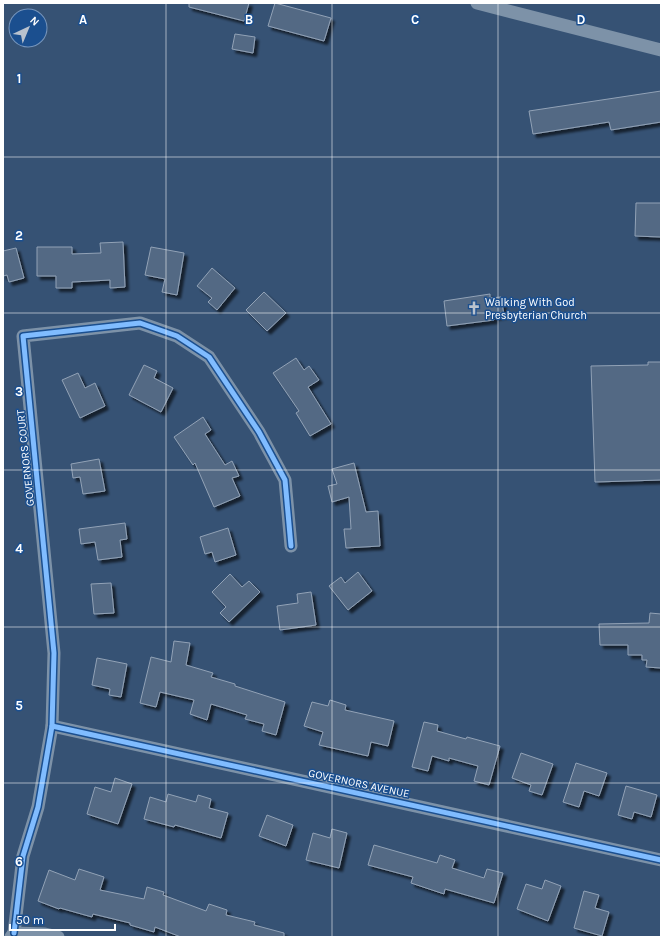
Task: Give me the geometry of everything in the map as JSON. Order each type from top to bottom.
[{"type":"street","points":[[479,3],[661,50]]},
{"type":"street","name":"GOVERNORS COURT","points":[[13,935],[23,856],[38,807],[52,726],[54,653],[23,336],[140,323],[177,336],[208,357],[259,432],[285,480],[291,546]]},
{"type":"street","name":"GOVERNORS AVENUE","points":[[52,726],[661,860]]},
{"type":"street","points":[[13,935],[45,934],[58,937]]},
{"type":"building","points":[[189,3],[249,3],[244,21],[189,7]]},
{"type":"building","points":[[275,3],[331,18],[324,41],[268,26]]},
{"type":"building","points":[[235,34],[255,37],[253,53],[232,49]]},
{"type":"building","points":[[661,91],[661,122],[611,130],[609,122],[533,134],[529,111]]},
{"type":"building","points":[[636,203],[661,203],[661,237],[635,236]]},
{"type":"building","points":[[123,242],[125,287],[110,288],[110,280],[72,282],[72,288],[56,288],[56,276],[37,276],[37,247],[72,247],[72,254],[101,253],[100,243]]},
{"type":"building","points":[[151,247],[184,253],[177,295],[162,292],[165,279],[145,275]]},
{"type":"building","points":[[16,248],[24,278],[9,282],[7,275],[3,276],[3,251]]},
{"type":"building","points":[[212,268],[235,288],[217,310],[208,302],[212,298],[197,286]]},
{"type":"building","points":[[264,292],[286,313],[267,331],[246,310]]},
{"type":"building","name":"Walking With God Presbyterian Church","points":[[490,294],[490,298],[501,297],[504,315],[493,317],[494,320],[447,326],[444,301]]},
{"type":"building","points":[[296,358],[304,370],[309,366],[319,380],[308,387],[331,424],[310,436],[296,413],[299,411],[273,373]]},
{"type":"building","points":[[648,362],[661,362],[661,480],[595,482],[591,366],[648,365]]},
{"type":"building","points":[[144,365],[157,371],[154,378],[173,388],[161,412],[129,395]]},
{"type":"building","points":[[78,373],[85,388],[95,383],[105,406],[80,418],[62,380]]},
{"type":"building","points":[[203,417],[211,430],[205,434],[225,465],[232,461],[239,476],[232,478],[240,496],[214,507],[195,463],[193,465],[174,437]]},
{"type":"building","points":[[99,459],[105,491],[83,494],[80,477],[73,478],[71,464]]},
{"type":"building","points":[[354,463],[366,512],[378,511],[380,546],[346,548],[344,529],[351,529],[349,497],[332,502],[328,486],[337,484],[332,469]]},
{"type":"building","points":[[125,523],[127,539],[120,540],[122,557],[98,560],[95,542],[81,544],[79,529]]},
{"type":"building","points":[[228,528],[236,555],[215,562],[212,552],[205,554],[200,537]]},
{"type":"building","points":[[358,572],[372,591],[348,610],[329,586],[341,577],[345,583]]},
{"type":"building","points":[[230,574],[242,587],[249,581],[260,592],[229,622],[220,613],[226,607],[212,592]]},
{"type":"building","points":[[111,583],[114,613],[94,614],[91,584]]},
{"type":"building","points":[[311,592],[316,625],[280,630],[277,606],[298,603],[297,594]]},
{"type":"building","points":[[650,613],[661,614],[661,668],[646,667],[647,660],[642,660],[642,655],[628,655],[628,645],[600,645],[599,624],[649,623]]},
{"type":"building","points":[[174,641],[190,643],[186,665],[213,673],[211,677],[235,684],[235,686],[285,702],[276,735],[262,731],[264,724],[245,719],[247,715],[211,704],[207,720],[190,714],[194,700],[160,692],[156,707],[140,703],[151,657],[171,662]]},
{"type":"building","points":[[97,658],[127,664],[121,697],[109,695],[110,689],[92,685]]},
{"type":"building","points":[[330,700],[346,705],[345,710],[394,721],[388,746],[371,742],[368,756],[319,745],[323,732],[304,726],[312,702],[328,706]]},
{"type":"building","points":[[424,722],[438,725],[437,731],[500,746],[489,785],[474,781],[478,766],[449,758],[449,761],[432,756],[428,771],[412,767]]},
{"type":"building","points":[[521,753],[553,764],[542,795],[529,791],[531,785],[512,778]]},
{"type":"building","points":[[576,763],[607,773],[599,796],[584,791],[579,807],[563,802]]},
{"type":"building","points":[[115,778],[132,784],[118,824],[87,814],[95,787],[111,792]]},
{"type":"building","points":[[626,786],[657,795],[651,817],[634,812],[632,819],[618,815]]},
{"type":"building","points":[[168,794],[196,802],[198,795],[211,799],[209,808],[228,813],[221,838],[175,825],[174,827],[144,819],[150,797],[166,802]]},
{"type":"building","points":[[267,815],[293,825],[286,846],[259,836]]},
{"type":"building","points":[[332,829],[347,833],[339,868],[306,860],[313,833],[330,838]]},
{"type":"building","points":[[374,845],[437,863],[440,855],[455,860],[452,868],[484,878],[487,869],[503,873],[494,903],[445,889],[444,894],[411,883],[413,877],[368,865]]},
{"type":"building","points":[[79,869],[104,877],[100,890],[144,899],[147,887],[164,892],[163,895],[206,911],[209,904],[227,910],[226,915],[255,922],[254,925],[284,933],[284,937],[181,937],[155,927],[154,932],[130,925],[130,923],[93,914],[92,917],[60,908],[59,909],[38,901],[49,870],[75,880]]},
{"type":"building","points":[[545,880],[561,886],[548,921],[517,909],[526,884],[542,889]]},
{"type":"building","points":[[584,891],[599,895],[595,908],[609,912],[602,936],[574,928]]},
{"type":"cycle path","points":[[14,933],[23,856],[38,807],[52,726],[54,653],[23,336],[140,323],[177,336],[209,357],[259,432],[285,480],[291,546]]},
{"type":"cycle path","points":[[52,726],[661,860]]},
{"type":"place","name":"Walking With God Presbyterian Church","points":[[474,308]]}]
